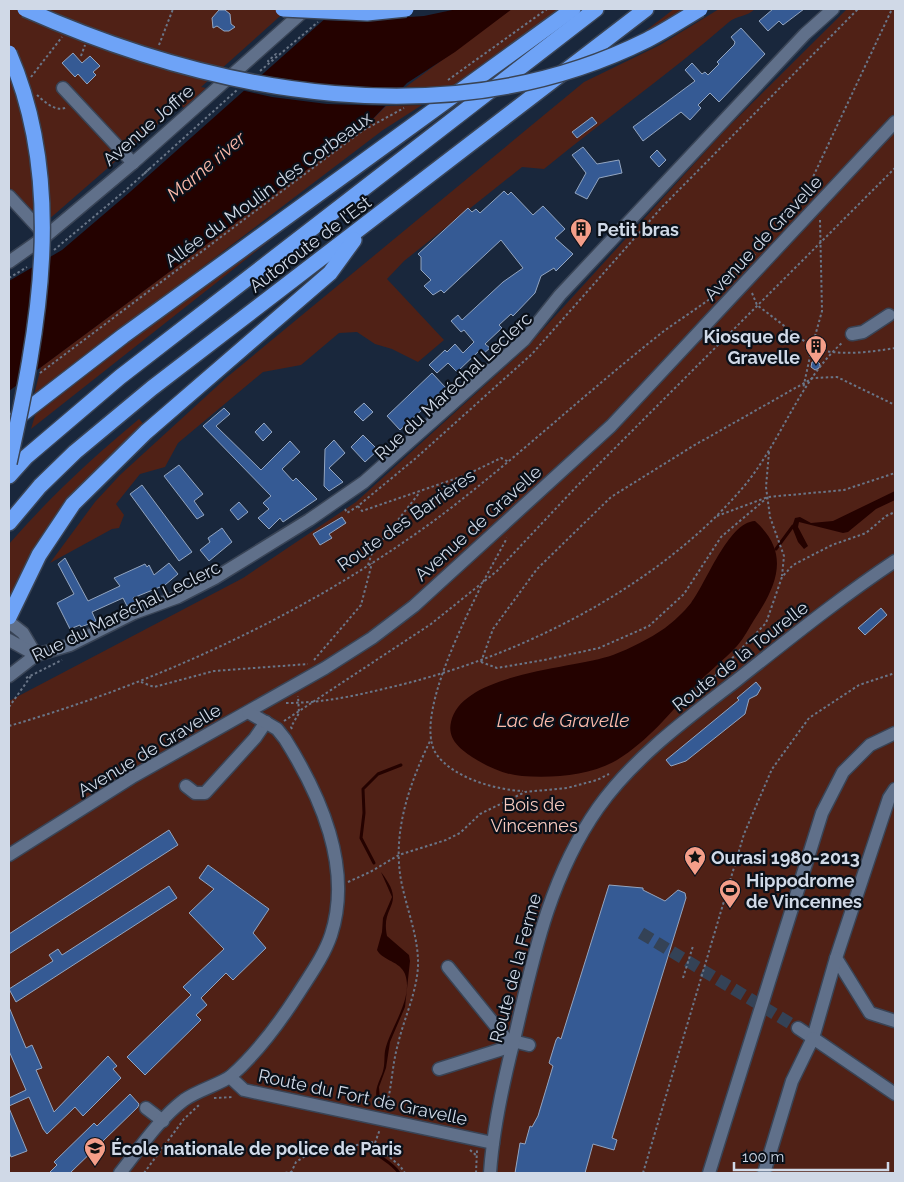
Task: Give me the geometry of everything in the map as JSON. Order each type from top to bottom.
[{"type":"highway","points":[[25,9],[70,29],[202,70],[302,90],[366,96],[430,96],[492,89],[560,74],[648,40],[700,9]]},
{"type":"highway","points":[[282,9],[367,13],[406,9]]},
{"type":"highway","points":[[9,424],[139,324],[573,9]]},
{"type":"highway","name":"Autoroute de l’Est","points":[[9,476],[26,457],[120,377],[596,9]]},
{"type":"highway","name":"Autoroute de l’Est","points":[[9,523],[40,486],[75,452],[152,388],[361,230],[646,9]]},
{"type":"highway","points":[[9,53],[29,113],[40,164],[44,227],[37,304],[23,399],[9,463]]},
{"type":"highway","points":[[9,617],[39,555],[73,504],[146,432],[330,273],[361,230]]},
{"type":"street","name":"Avenue Joffre","points":[[9,262],[46,236],[133,163],[306,9]]},
{"type":"street","name":"Rue du Maréchal Leclerc","points":[[9,676],[36,655],[70,645],[134,613],[178,596],[214,578],[309,520],[364,482],[524,340],[560,295],[805,34],[833,9]]},
{"type":"street","points":[[63,88],[133,163]]},
{"type":"street","name":"Avenue de Gravelle","points":[[9,856],[134,776],[294,687],[355,650],[414,606],[611,426],[895,122]]},
{"type":"street","points":[[9,196],[46,236]]},
{"type":"street","points":[[852,334],[863,332],[893,312]]},
{"type":"street","name":"Route de la Tourelle","points":[[614,787],[771,653],[895,561]]},
{"type":"street","points":[[9,622],[23,633],[36,655]]},
{"type":"street","points":[[9,640],[36,655]]},
{"type":"street","points":[[120,1173],[163,1120],[185,1099],[208,1086],[230,1077],[287,1011],[322,955],[335,918],[337,882],[331,839],[314,792],[292,752],[272,726],[248,712]]},
{"type":"street","points":[[186,786],[195,793],[205,793],[255,738],[272,726]]},
{"type":"street","points":[[709,1173],[822,813],[843,772],[870,745],[895,733]]},
{"type":"street","name":"Route de la Ferme","points":[[490,1173],[493,1143],[532,960],[559,879],[575,845],[614,787]]},
{"type":"street","points":[[764,1173],[792,1081],[813,1038],[836,958],[889,798],[895,789]]},
{"type":"street","points":[[836,958],[870,1013],[895,1021]]},
{"type":"street","points":[[448,967],[513,1043]]},
{"type":"street","points":[[798,1028],[895,1094]]},
{"type":"street","points":[[438,1069],[513,1043],[529,1044]]},
{"type":"street","name":"Route du Fort de Gravelle","points":[[230,1077],[244,1090],[382,1118],[473,1144],[493,1143]]},
{"type":"street","points":[[146,1108],[163,1120]]},
{"type":"path","points":[[447,81],[547,9]]},
{"type":"path","points":[[350,502],[343,508],[347,513],[416,458],[532,354],[662,207],[858,9]]},
{"type":"path","points":[[817,193],[812,185],[812,179],[892,9]]},
{"type":"path","points":[[255,75],[318,22]]},
{"type":"path","points":[[269,62],[271,57],[277,55]]},
{"type":"path","points":[[48,254],[144,174],[240,88]]},
{"type":"path","points":[[32,90],[45,102],[60,109],[75,102]]},
{"type":"path","name":"Allée du Moulin des Corbeaux","points":[[40,373],[362,132],[406,107]]},
{"type":"path","points":[[272,726],[299,712],[431,624],[482,585],[757,305],[821,244],[865,196],[895,168]]},
{"type":"path","points":[[803,391],[822,311],[819,214]]},
{"type":"path","points":[[9,278],[34,263]]},
{"type":"path","points":[[730,284],[745,272]]},
{"type":"path","name":"Route des Barrières","points":[[9,726],[67,709],[141,682],[225,645],[372,563],[441,515],[509,462],[666,330],[723,290]]},
{"type":"path","points":[[751,290],[757,305],[812,347],[821,351],[860,352],[895,348]]},
{"type":"path","points":[[279,703],[311,703],[368,693],[442,675],[481,662],[538,637],[607,599],[667,557],[715,517],[746,483],[769,452],[803,391],[833,351],[852,334]]},
{"type":"path","points":[[481,662],[493,629],[537,569],[611,498],[693,446],[813,378],[836,377],[895,405]]},
{"type":"path","points":[[688,704],[766,623],[782,577],[784,556],[770,518],[766,487],[769,452]]},
{"type":"path","points":[[358,506],[362,511],[420,492],[466,475],[501,458],[509,462]]},
{"type":"path","points":[[715,517],[768,497],[844,490],[895,473]]},
{"type":"path","points":[[368,565],[372,553],[420,492]]},
{"type":"path","points":[[481,662],[497,668],[544,660],[599,648],[649,626],[684,594],[721,537],[768,497]]},
{"type":"path","points":[[782,577],[793,565],[808,556],[866,533],[886,516],[895,512]]},
{"type":"path","points":[[506,533],[505,542],[453,643],[442,675],[432,716],[432,739],[436,754],[446,764],[468,778],[502,790],[525,792],[567,788],[598,780],[610,774]]},
{"type":"path","points":[[295,735],[291,727],[299,712],[299,703],[294,687],[361,605],[372,563]]},
{"type":"path","name":"Rue du Maréchal Leclerc","points":[[24,679],[66,658]]},
{"type":"path","points":[[141,682],[154,687],[214,671],[311,664]]},
{"type":"path","points":[[643,1173],[744,834],[772,769],[810,718],[859,685],[895,673]]},
{"type":"path","points":[[9,707],[32,675]]},
{"type":"path","points":[[375,1143],[388,1100],[398,1042],[414,996],[418,968],[416,939],[402,883],[399,855],[403,814],[410,785],[432,739]]},
{"type":"path","points":[[345,888],[345,882],[370,872],[399,855],[446,840],[460,833],[480,814],[525,792]]},
{"type":"path","points":[[683,978],[693,946]]},
{"type":"path","points":[[208,1100],[236,1097]]},
{"type":"path","points":[[144,1173],[184,1119],[201,1103]]},
{"type":"path","points":[[285,1173],[291,1172],[296,1162],[306,1155],[375,1143]]},
{"type":"path","points":[[375,1143],[405,1173]]},
{"type":"path","points":[[473,1144],[477,1156],[476,1173]]},
{"type":"path","points":[[473,1144],[477,1156]]},
{"type":"green space","points":[[9,9],[288,9],[201,87],[206,88],[184,108],[180,105],[47,221],[40,221],[9,187]]},
{"type":"green space","points":[[511,9],[564,9],[461,85],[403,89]]},
{"type":"green space","points":[[674,9],[686,9],[640,35]]},
{"type":"green space","points":[[719,9],[755,9],[729,22],[544,169],[522,167],[404,261],[387,279],[444,340],[418,362],[392,349],[375,344],[357,332],[339,333],[301,365],[263,372],[178,443],[165,467],[140,474],[116,504],[124,515],[119,528],[112,529],[50,563],[95,502],[120,475],[226,378],[584,82],[660,45]]},
{"type":"green space","name":"Bois de Vincennes","points":[[847,9],[895,9],[895,1173],[9,1173],[9,701],[243,578],[356,502],[525,349],[725,130]]},
{"type":"green space","points":[[422,105],[383,130],[34,395],[41,367],[367,125],[386,106]]},
{"type":"green space","points":[[316,198],[316,204],[31,429],[36,412]]},
{"type":"green space","points":[[139,419],[145,426],[86,486],[9,603],[9,544],[71,479]]},
{"type":"water","name":"Marne river","points":[[336,9],[512,9],[455,52],[407,83],[367,125],[9,391],[9,281],[62,250]]},
{"type":"water","points":[[895,491],[895,500],[876,509],[848,532],[843,533],[799,522],[798,527],[808,546],[804,549],[798,542],[792,527],[795,518],[800,517],[811,523],[833,521]]},
{"type":"water","name":"Lac de Gravelle","points":[[755,521],[766,533],[777,557],[777,569],[769,594],[737,646],[639,744],[617,760],[595,770],[571,775],[546,777],[522,776],[502,772],[489,767],[459,747],[451,734],[451,722],[460,705],[475,692],[522,675],[613,655],[653,636],[679,616],[691,603],[727,542],[745,524]]},
{"type":"water","points":[[381,872],[389,883],[393,899],[387,917],[387,936],[409,955],[410,961],[405,1007],[390,1042],[386,1068],[379,1087],[380,1100],[377,1100],[377,1088],[384,1068],[385,1051],[404,1003],[407,984],[403,970],[383,957],[377,950],[382,932],[383,918],[392,897]]},
{"type":"pier","points":[[333,9],[457,9],[424,16],[351,21],[320,20]]},
{"type":"pier","points":[[259,75],[335,86],[405,89],[389,106],[327,104],[272,97],[241,90]]},
{"type":"building","points":[[773,9],[804,9],[783,25],[779,21],[768,31],[759,21]]},
{"type":"building","points":[[219,10],[225,10],[230,14],[231,24],[235,27],[229,31],[224,31],[217,26],[213,28],[212,18]]},
{"type":"building","points":[[741,28],[765,54],[719,102],[710,93],[698,105],[701,108],[690,120],[681,112],[643,141],[633,127],[695,81],[685,70],[692,63],[702,74],[705,72],[708,75],[719,64],[717,62],[734,45],[735,42],[731,37]]},
{"type":"building","points":[[73,53],[82,63],[90,56],[100,66],[93,72],[96,75],[87,84],[78,74],[75,77],[62,63]]},
{"type":"building","points":[[592,117],[597,123],[577,138],[572,132]]},
{"type":"building","points":[[583,147],[597,164],[619,160],[622,173],[599,178],[587,199],[575,193],[586,173],[572,155]]},
{"type":"building","points":[[657,150],[666,160],[659,167],[650,157]]},
{"type":"building","points":[[504,191],[508,195],[511,192],[533,215],[543,206],[565,229],[555,238],[573,254],[556,271],[554,268],[541,276],[535,293],[513,316],[511,314],[499,325],[502,328],[485,344],[490,348],[483,354],[480,350],[457,372],[448,363],[437,373],[429,365],[445,350],[447,352],[455,344],[463,353],[474,342],[464,330],[461,332],[451,321],[458,315],[462,320],[503,282],[523,268],[501,240],[444,293],[441,290],[433,295],[424,286],[431,280],[421,270],[421,257],[418,254],[468,208],[472,212],[476,209],[480,213]]},
{"type":"building","name":"Kiosque de Gravelle","points":[[817,361],[820,364],[819,368],[815,370],[811,367],[812,362]]},
{"type":"building","points":[[432,373],[446,388],[400,430],[387,416]]},
{"type":"building","points":[[364,403],[373,412],[363,421],[354,412]]},
{"type":"building","points":[[224,408],[230,414],[216,426],[261,470],[290,441],[300,452],[282,469],[293,481],[296,478],[317,499],[283,522],[280,518],[269,529],[258,518],[269,509],[263,503],[271,496],[203,426]]},
{"type":"building","points":[[264,423],[272,432],[263,441],[255,432]]},
{"type":"building","points":[[363,435],[378,450],[365,462],[351,447]]},
{"type":"building","points":[[334,440],[345,453],[329,468],[343,482],[329,491],[324,486],[325,449]]},
{"type":"building","points":[[179,465],[203,494],[194,501],[204,515],[197,519],[164,476]]},
{"type":"building","points":[[142,485],[192,552],[179,561],[130,494]]},
{"type":"building","points":[[239,502],[248,512],[238,520],[230,510]]},
{"type":"building","points":[[342,517],[346,523],[329,534],[332,538],[320,545],[313,534]]},
{"type":"building","points":[[222,528],[232,542],[209,561],[200,550],[210,542],[208,538]]},
{"type":"building","points":[[65,558],[88,601],[120,586],[114,578],[145,564],[147,567],[149,565],[154,575],[169,563],[178,574],[165,585],[133,598],[135,602],[127,606],[123,598],[92,612],[96,621],[70,629],[57,603],[74,594],[58,564]]},
{"type":"building","points":[[881,608],[887,615],[865,635],[858,628]]},
{"type":"building","points":[[756,682],[761,688],[757,695],[749,699],[745,714],[686,761],[671,766],[666,760],[739,700],[737,698]]},
{"type":"building","points":[[169,830],[178,845],[9,954],[9,934]]},
{"type":"building","points":[[208,865],[269,909],[253,933],[266,948],[233,980],[226,973],[201,998],[207,1005],[196,1015],[201,1020],[145,1075],[127,1057],[191,995],[183,987],[224,949],[189,913],[214,889],[199,878]]},
{"type":"building","points":[[609,885],[643,888],[643,890],[665,901],[678,890],[685,893],[686,898],[612,1138],[617,1140],[614,1150],[593,1144],[585,1173],[515,1173],[520,1143],[525,1144],[530,1126],[532,1127],[538,1116],[553,1066],[549,1063],[556,1040],[558,1037],[561,1039]]},
{"type":"building","points":[[169,886],[177,898],[16,1002],[9,989],[53,961],[49,955],[58,949],[62,955]]},
{"type":"building","points":[[9,1007],[26,1048],[32,1045],[42,1068],[36,1070],[54,1112],[108,1056],[117,1066],[113,1069],[121,1078],[83,1116],[75,1107],[47,1134],[29,1097],[9,1106],[9,1098],[26,1090],[9,1051]]},
{"type":"building","points":[[130,1094],[139,1104],[138,1107],[70,1173],[49,1173],[57,1165],[54,1162],[94,1123],[97,1126]]},
{"type":"building","points":[[9,1108],[27,1151],[11,1157],[9,1151]]},
{"type":"waterway","points":[[776,549],[793,526]]},
{"type":"waterway","points":[[374,863],[361,838],[364,813],[363,789],[378,774],[401,765]]},
{"type":"waterway","points":[[370,1148],[399,1173]]},
{"type":"tunnel","points":[[641,933],[798,1028]]},
{"type":"place","name":"Petit bras","points":[[581,248]]},
{"type":"place","name":"Kiosque de Gravelle","points":[[816,365]]},
{"type":"place","name":"Ourasi 1980-2013","points":[[695,876]]},
{"type":"place","name":"Hippodrome de Vincennes","points":[[730,909]]},
{"type":"place","name":"École nationale de police de Paris","points":[[95,1167]]}]
